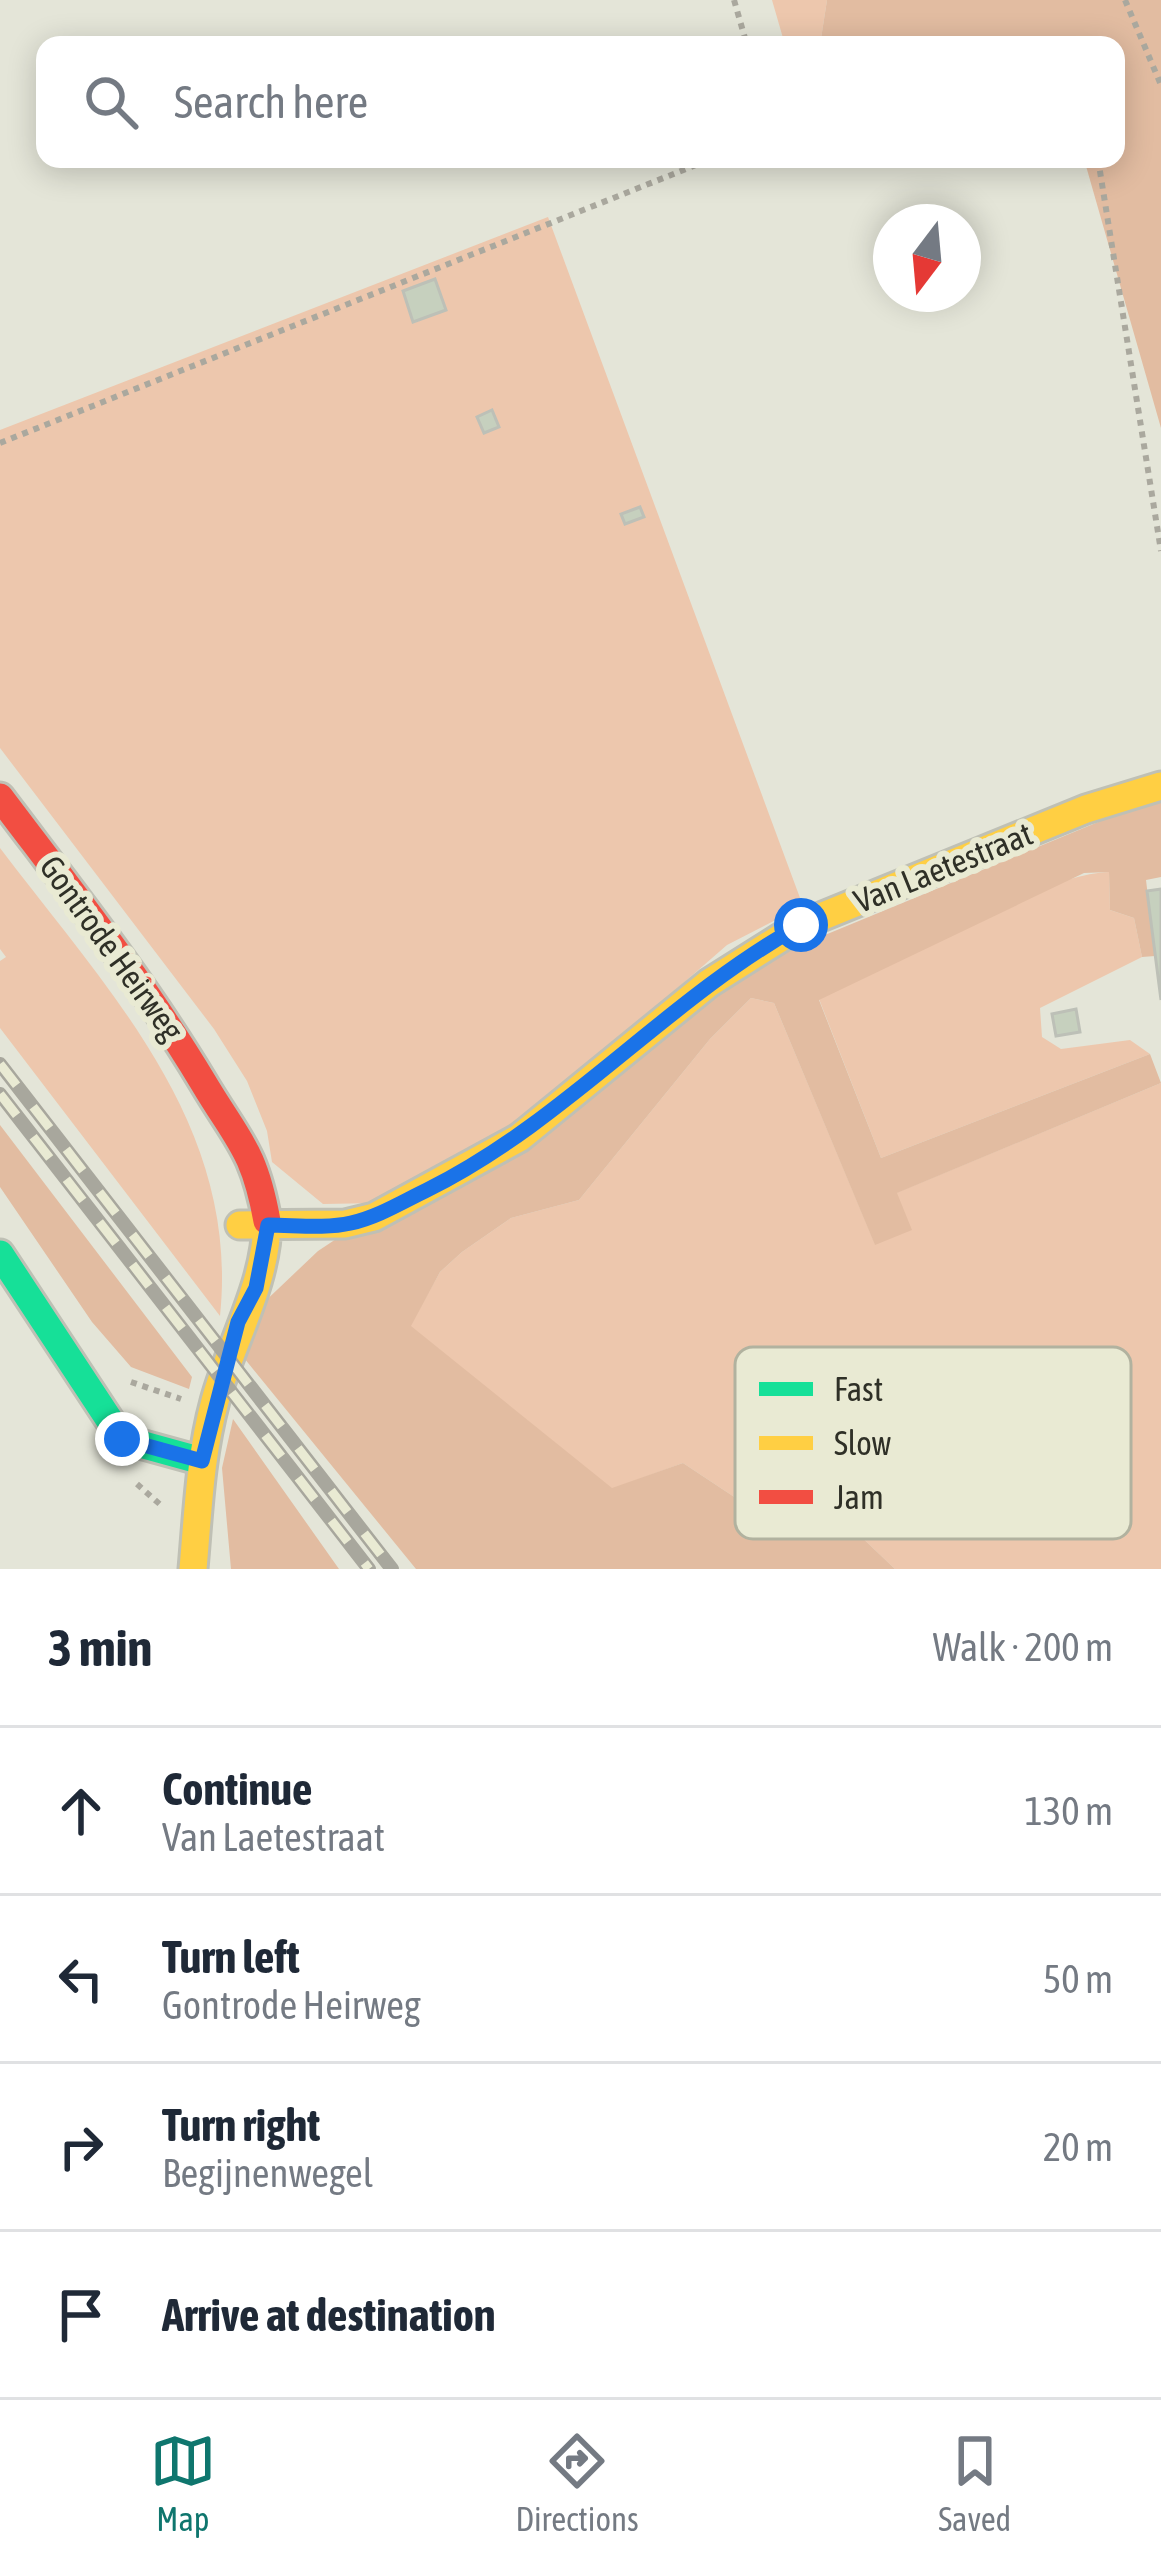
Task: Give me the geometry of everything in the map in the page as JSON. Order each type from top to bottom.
[{"type":"street","name":"Van Laetestraat","points":[[254,1225],[346,1224],[374,1216],[519,1138],[709,983],[801,925],[1086,809],[1161,786]]},
{"type":"street","name":"Gontrode Heirweg","points":[[0,797],[158,1007],[216,1104],[239,1130],[260,1175],[254,1225],[256,1288],[238,1322],[215,1401],[202,1461],[193,1569]]},
{"type":"street","points":[[0,1254],[122,1439],[202,1461]]},
{"type":"path","points":[[734,0],[744,36]]},
{"type":"path","points":[[1125,0],[1161,85]]},
{"type":"path","points":[[1148,56],[1161,67]]},
{"type":"path","points":[[0,443],[688,168]]},
{"type":"path","points":[[1099,168],[1161,551]]},
{"type":"path","points":[[128,1380],[183,1400],[215,1401]]},
{"type":"shaded area","points":[[772,0],[827,0],[821,36],[782,36]]},
{"type":"shaded area","points":[[827,0],[1161,0],[1161,428],[1087,168],[1125,168],[1125,36],[821,36]]},
{"type":"shaded area","points":[[548,217],[803,906],[727,945],[548,1101],[380,1203],[323,1204],[272,1162],[267,1131],[247,1081],[214,1029],[0,748],[0,430]]},
{"type":"shaded area","points":[[1161,796],[1161,877],[1146,880],[1155,956],[1142,957],[1134,918],[1110,910],[1109,872],[1084,873],[819,1000],[881,1158],[1150,1054],[1161,1083],[897,1193],[912,1230],[875,1245],[774,1003],[751,998],[710,1039],[579,1200],[511,1218],[462,1252],[440,1272],[411,1326],[612,1488],[683,1463],[735,1497],[735,1539],[863,1539],[895,1569],[416,1569],[240,1353],[258,1308],[318,1251],[745,968]]},
{"type":"shaded area","points":[[0,848],[122,1008],[188,1121],[209,1182],[221,1247],[220,1316],[0,1028],[0,961],[6,957],[0,949]]},
{"type":"shaded area","points":[[1109,872],[1110,910],[1134,918],[1142,957],[1040,1008],[1042,1037],[1061,1049],[1130,1040],[1150,1054],[881,1158],[819,999],[1005,904],[1044,888]]},
{"type":"shaded area","points":[[751,998],[774,1003],[875,1244],[896,1193],[1161,1083],[1161,1569],[895,1569],[863,1539],[1131,1539],[1131,1347],[735,1347],[735,1497],[683,1463],[612,1489],[410,1326],[440,1272],[462,1252],[511,1218],[579,1200],[710,1039]]},
{"type":"shaded area","points":[[0,1125],[192,1377],[189,1389],[131,1367],[92,1322],[0,1187]]},
{"type":"shaded area","points":[[233,1419],[339,1569],[231,1569],[222,1468]]},
{"type":"building","points":[[435,279],[446,310],[413,322],[403,291]]},
{"type":"building","points":[[492,410],[499,427],[484,433],[477,417]]},
{"type":"building","points":[[640,507],[644,517],[625,524],[621,514]]},
{"type":"building","points":[[1161,889],[1161,1000],[1147,891]]},
{"type":"building","points":[[1076,1009],[1080,1032],[1056,1036],[1052,1014]]},
{"type":"railway","points":[[0,1064],[392,1569]]},
{"type":"railway","points":[[0,1094],[369,1569]]},
{"type":"traffic: fast","points":[[0,1254],[122,1439],[202,1461]]},
{"type":"traffic: slow","points":[[240,1225],[345,1224],[374,1217],[519,1138],[709,983],[801,925],[1086,809],[1161,786]]},
{"type":"traffic: slow","points":[[193,1569],[210,1422],[255,1290],[267,1221]]},
{"type":"traffic: jam","points":[[0,797],[180,1045],[243,1147],[267,1221]]},
{"type":"route","points":[[122,1439],[202,1461],[238,1322],[256,1288],[268,1225],[346,1224],[374,1216],[478,1163],[558,1110],[745,956],[801,925]]}]
